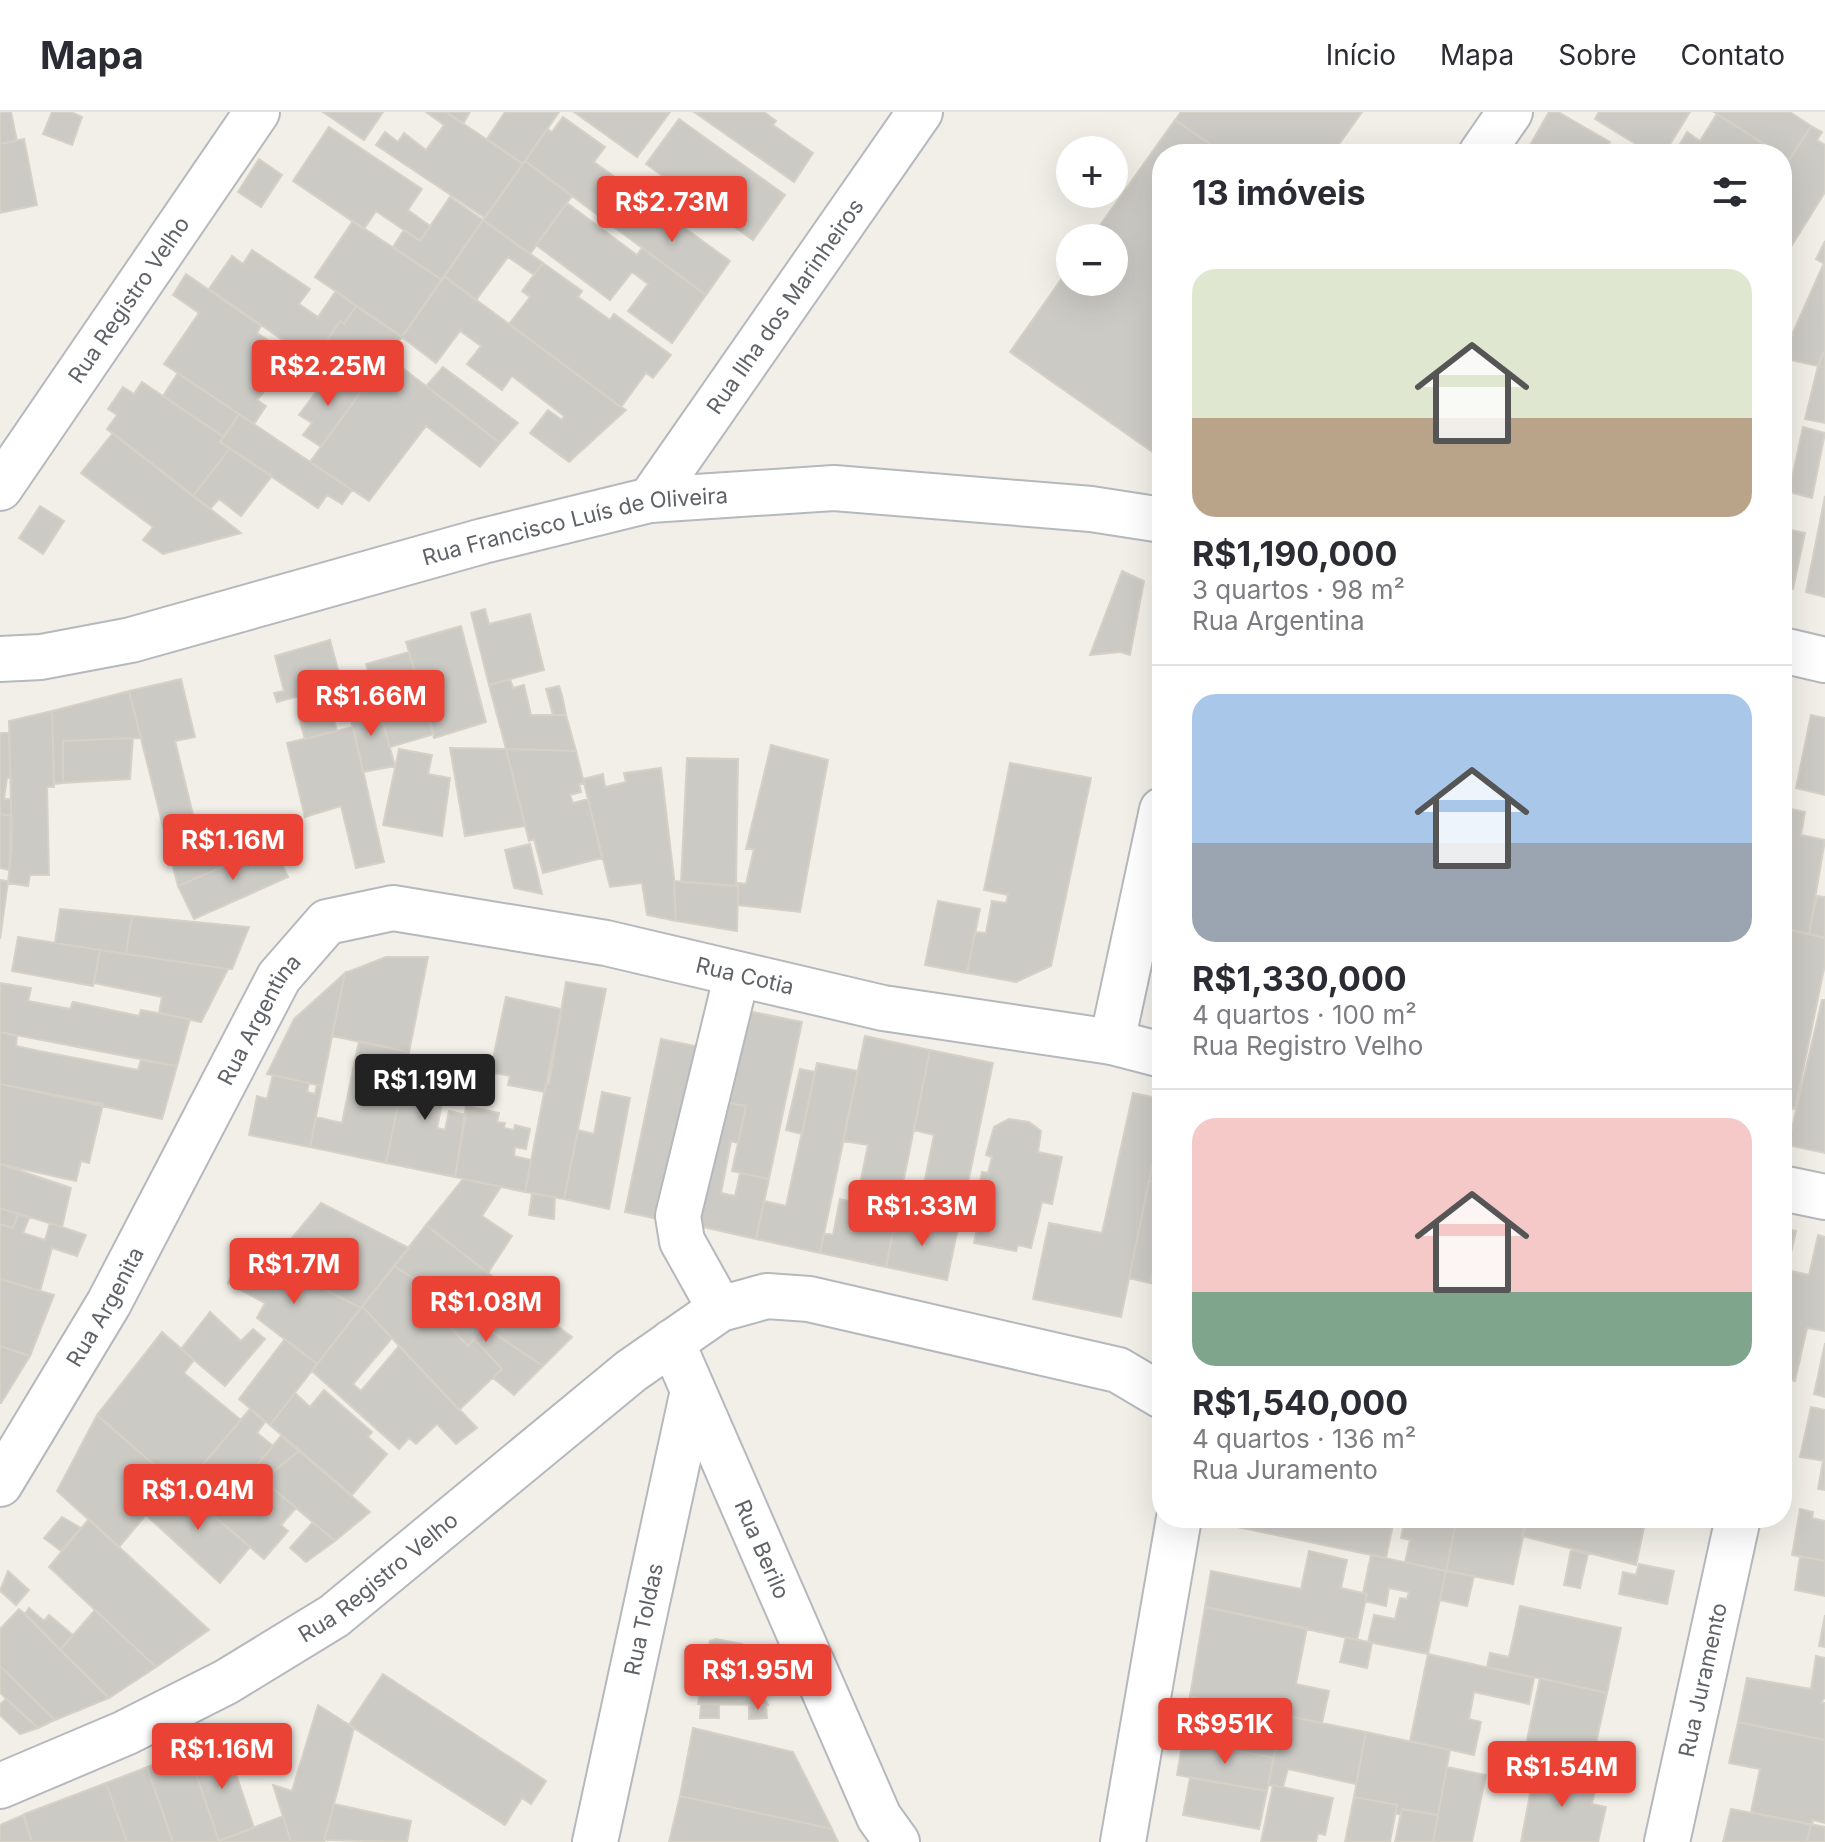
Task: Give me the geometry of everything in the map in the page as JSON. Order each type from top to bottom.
[{"type":"street","name":"Rua Registro Velho","points":[[0,488],[257,112]]},
{"type":"street","name":"Rua Ilha dos Marinheiros","points":[[650,500],[920,112]]},
{"type":"street","points":[[1488,144],[1510,112]]},
{"type":"street","name":"Rua Francisco Luís de Oliveira","points":[[0,659],[41,657],[131,640],[483,541],[650,500],[834,488],[1091,509],[1152,518]]},
{"type":"street","points":[[1792,652],[1825,660]]},
{"type":"street","points":[[1112,1042],[1152,856]]},
{"type":"street","name":"Rua Cotia","points":[[327,922],[393,908],[606,943],[883,1008],[1112,1042],[1152,1052]]},
{"type":"street","name":"Rua Argentina","points":[[202,1126],[279,977],[327,922]]},
{"type":"street","points":[[720,1309],[682,1241],[678,1216],[737,974]]},
{"type":"street","name":"Rua Argenita","points":[[0,1484],[109,1303],[202,1126]]},
{"type":"street","points":[[1792,1190],[1825,1197]]},
{"type":"street","name":"Rua Registro Velho","points":[[0,1786],[125,1733],[226,1682],[334,1616],[631,1371],[720,1309],[767,1296],[809,1299],[1118,1370],[1152,1390]]},
{"type":"street","name":"Rua Berilo","points":[[672,1342],[692,1395],[879,1817],[897,1842]]},
{"type":"street","name":"Rua Toldas","points":[[595,1842],[692,1395]]},
{"type":"street","points":[[1123,1842],[1177,1528]]},
{"type":"street","name":"Rua Juramento","points":[[1667,1842],[1736,1528]]},
{"type":"building","points":[[0,112],[11,112],[17,141],[0,144]]},
{"type":"building","points":[[52,112],[71,112],[82,117],[72,145],[43,134]]},
{"type":"building","points":[[323,112],[383,112],[364,140]]},
{"type":"building","points":[[426,112],[446,112],[523,164],[485,218],[376,145],[385,132],[398,142],[404,133],[426,150],[444,125]]},
{"type":"building","points":[[446,112],[470,112],[463,124]]},
{"type":"building","points":[[505,112],[559,112],[523,164],[487,139]]},
{"type":"building","points":[[574,112],[670,112],[637,157]]},
{"type":"building","points":[[694,112],[764,112],[776,121],[773,125],[813,153],[794,182]]},
{"type":"building","points":[[1181,112],[1362,112],[1339,144],[1210,144],[1175,120]]},
{"type":"building","points":[[1549,112],[1558,112],[1610,142],[1609,144],[1531,144]]},
{"type":"building","points":[[1599,112],[1690,112],[1670,144],[1636,144],[1595,119]]},
{"type":"building","points":[[1714,112],[1790,112],[1811,126],[1792,155],[1792,144],[1764,144]]},
{"type":"building","points":[[1717,114],[1764,144],[1680,144],[1687,132],[1700,141]]},
{"type":"building","points":[[563,117],[605,147],[594,162],[638,194],[614,227],[525,161],[547,129],[552,132]]},
{"type":"building","points":[[679,119],[785,195],[753,240],[646,164]]},
{"type":"building","points":[[1175,120],[1210,144],[1158,144]]},
{"type":"building","points":[[1811,126],[1822,132],[1817,140],[1825,145],[1825,192],[1792,245],[1792,156]]},
{"type":"building","points":[[329,127],[422,189],[408,210],[430,226],[420,241],[376,211],[364,229],[293,181]]},
{"type":"building","points":[[24,139],[37,205],[0,213],[0,144]]},
{"type":"building","points":[[1152,152],[1152,452],[1010,352],[1056,287],[1056,296],[1128,296],[1128,224],[1101,224],[1112,208],[1128,208],[1128,186]]},
{"type":"building","points":[[259,159],[282,175],[261,207],[238,192]]},
{"type":"building","points":[[525,161],[572,196],[530,254],[483,220]]},
{"type":"building","points":[[638,194],[730,261],[706,295],[614,227]]},
{"type":"building","points":[[450,197],[483,220],[442,280],[393,247],[404,230],[420,241]]},
{"type":"building","points":[[567,203],[637,255],[642,248],[706,295],[672,343],[628,311],[648,284],[632,272],[610,300],[536,245]]},
{"type":"building","points":[[483,220],[543,263],[534,275],[508,257],[476,300],[444,276]]},
{"type":"building","points":[[353,221],[442,280],[402,337],[315,277]]},
{"type":"building","points":[[1825,241],[1825,264],[1816,259]]},
{"type":"building","points":[[252,250],[310,289],[299,304],[318,317],[336,291],[356,306],[344,324],[340,321],[313,361],[209,289],[232,256],[243,264]]},
{"type":"building","points":[[543,263],[582,291],[578,297],[610,320],[614,314],[671,355],[653,378],[646,373],[621,407],[509,324],[530,297],[522,291]]},
{"type":"building","points":[[1824,263],[1825,350],[1818,366],[1792,360],[1792,335]]},
{"type":"building","points":[[186,274],[261,326],[257,333],[277,346],[251,385],[263,393],[257,400],[266,406],[254,424],[164,364],[199,313],[173,295]]},
{"type":"building","points":[[444,276],[626,410],[569,462],[530,433],[548,410],[562,420],[564,416],[512,376],[502,390],[467,364],[481,346],[460,331],[436,363],[402,337]]},
{"type":"building","points":[[356,306],[402,337],[360,393],[313,361],[340,321],[344,324]]},
{"type":"building","points":[[1825,350],[1825,367],[1818,366],[1821,358]]},
{"type":"building","points":[[387,356],[500,443],[480,467],[426,426],[369,501],[310,462]]},
{"type":"building","points":[[1818,366],[1825,367],[1825,423],[1805,419]]},
{"type":"building","points":[[443,367],[518,423],[500,443],[426,386]]},
{"type":"building","points":[[178,373],[239,414],[224,437],[163,396]]},
{"type":"building","points":[[330,373],[360,393],[321,447],[303,435],[312,423],[299,415]]},
{"type":"building","points":[[142,382],[224,437],[220,442],[230,448],[193,496],[107,429],[117,415],[108,409],[123,387],[134,394]]},
{"type":"building","points":[[239,414],[352,490],[342,504],[327,495],[318,508],[220,442]]},
{"type":"building","points":[[1803,427],[1825,433],[1812,498],[1792,493],[1792,478]]},
{"type":"building","points":[[113,433],[241,533],[163,554],[143,540],[153,527],[81,473]]},
{"type":"building","points":[[230,448],[272,476],[241,516],[219,499],[210,509],[193,496]]},
{"type":"building","points":[[1825,496],[1825,597],[1806,592]]},
{"type":"building","points":[[40,506],[64,521],[43,554],[19,538]]},
{"type":"building","points":[[1792,530],[1805,533],[1792,589]]},
{"type":"building","points":[[1122,571],[1144,581],[1130,655],[1120,652],[1090,655]]},
{"type":"building","points":[[485,609],[489,624],[530,614],[544,670],[489,685],[471,613]]},
{"type":"building","points":[[461,626],[486,722],[434,738],[406,642]]},
{"type":"building","points":[[330,640],[342,684],[277,702],[274,693],[284,691],[275,656]]},
{"type":"building","points":[[409,652],[434,734],[390,747],[366,664]]},
{"type":"building","points":[[181,679],[195,737],[175,741],[198,835],[217,830],[225,866],[178,886],[129,691]]},
{"type":"building","points":[[510,679],[513,688],[524,685],[531,715],[566,715],[576,751],[506,749],[489,685]]},
{"type":"building","points":[[559,686],[566,715],[553,715],[546,689]]},
{"type":"building","points":[[129,691],[141,738],[63,741],[63,783],[54,784],[52,711]]},
{"type":"building","points":[[377,702],[395,766],[363,772],[349,711]]},
{"type":"building","points":[[331,709],[337,731],[305,739],[299,718]]},
{"type":"building","points":[[52,711],[54,787],[47,787],[49,875],[30,875],[28,886],[8,883],[12,845],[9,721]]},
{"type":"building","points":[[1811,715],[1825,718],[1825,795],[1796,788]]},
{"type":"building","points":[[353,727],[384,862],[356,868],[341,806],[305,817],[287,743]]},
{"type":"building","points":[[0,733],[9,733],[10,778],[7,778],[4,799],[11,799],[11,816],[0,814]]},
{"type":"building","points":[[133,738],[130,779],[63,783],[63,741]]},
{"type":"building","points":[[771,745],[828,760],[800,912],[738,905],[738,883],[746,884],[754,849],[746,849]]},
{"type":"building","points":[[450,748],[506,749],[525,826],[465,836]]},
{"type":"building","points":[[399,749],[432,755],[428,774],[450,778],[442,836],[383,825]]},
{"type":"building","points":[[506,749],[576,751],[584,783],[579,784],[581,792],[570,795],[573,803],[588,799],[602,858],[543,873],[534,839],[529,841]]},
{"type":"building","points":[[687,758],[738,759],[736,886],[681,882]]},
{"type":"building","points":[[1010,763],[1091,778],[1051,966],[1016,982],[967,973],[975,932],[986,933],[992,901],[1006,903],[1008,895],[984,890]]},
{"type":"building","points":[[661,768],[676,921],[647,915],[642,883],[610,887],[583,779],[603,774],[605,787],[626,782],[624,773]]},
{"type":"building","points":[[1792,809],[1805,812],[1801,835],[1825,840],[1809,934],[1792,930]]},
{"type":"building","points":[[0,814],[11,816],[9,870],[0,868]]},
{"type":"building","points":[[530,844],[542,894],[514,888],[505,850]]},
{"type":"building","points":[[273,845],[288,877],[194,919],[178,886]]},
{"type":"building","points":[[0,880],[8,881],[0,939]]},
{"type":"building","points":[[674,881],[738,886],[737,931],[676,921]]},
{"type":"building","points":[[1817,896],[1825,897],[1825,938],[1809,934]]},
{"type":"building","points":[[938,901],[980,909],[967,973],[925,965]]},
{"type":"building","points":[[60,909],[132,916],[126,954],[55,943]]},
{"type":"building","points":[[132,916],[249,927],[232,969],[228,969],[126,954]]},
{"type":"building","points":[[1792,930],[1825,938],[1825,964],[1795,1109],[1792,1108]]},
{"type":"building","points":[[18,937],[100,950],[93,986],[12,971]]},
{"type":"building","points":[[100,950],[228,969],[201,1022],[159,1013],[162,997],[94,983]]},
{"type":"building","points":[[386,957],[428,957],[409,1052],[332,1036],[345,973]]},
{"type":"building","points":[[345,973],[322,1086],[267,1074],[294,1019]]},
{"type":"building","points":[[566,982],[606,989],[564,1199],[525,1192],[546,1083],[549,1084]]},
{"type":"building","points":[[0,983],[31,988],[28,1001],[70,1009],[73,1002],[139,1016],[141,1010],[190,1019],[177,1066],[0,1032]]},
{"type":"building","points":[[506,997],[561,1009],[545,1092],[508,1085],[510,1076],[490,1072]]},
{"type":"building","points":[[1822,1000],[1825,1000],[1825,1153],[1792,1146],[1792,1128]]},
{"type":"building","points":[[738,1009],[802,1022],[769,1179],[732,1171],[746,1106],[719,1101]]},
{"type":"building","points":[[0,1032],[17,1036],[16,1046],[39,1051],[138,1070],[141,1060],[177,1066],[162,1119],[0,1084]]},
{"type":"building","points":[[865,1036],[930,1050],[886,1267],[820,1253],[824,1233],[833,1235],[840,1199],[856,1203],[868,1145],[843,1141]]},
{"type":"building","points":[[661,1039],[704,1048],[667,1221],[625,1212]]},
{"type":"building","points":[[359,1041],[409,1052],[386,1163],[310,1147],[316,1117],[342,1123]]},
{"type":"building","points":[[930,1050],[993,1063],[961,1216],[919,1208],[934,1135],[914,1130]]},
{"type":"building","points":[[408,1057],[450,1065],[437,1128],[445,1130],[449,1111],[466,1115],[455,1177],[386,1163]]},
{"type":"building","points":[[817,1063],[858,1071],[820,1253],[756,1239],[764,1201],[786,1206]]},
{"type":"building","points":[[800,1069],[815,1072],[802,1134],[786,1130]]},
{"type":"building","points":[[273,1075],[309,1083],[307,1092],[315,1094],[317,1085],[322,1086],[310,1147],[249,1135],[257,1096],[267,1099]]},
{"type":"building","points":[[0,1084],[103,1104],[89,1163],[81,1161],[76,1181],[0,1164]]},
{"type":"building","points":[[602,1092],[630,1098],[609,1209],[564,1199],[578,1130],[594,1134]]},
{"type":"building","points":[[1133,1093],[1152,1097],[1152,1167],[1121,1317],[1033,1299],[1049,1223],[1102,1233]]},
{"type":"building","points":[[719,1101],[746,1106],[738,1143],[731,1141],[721,1193],[735,1196],[740,1173],[769,1179],[756,1239],[694,1225]]},
{"type":"building","points":[[466,1106],[499,1113],[497,1122],[505,1123],[504,1128],[514,1130],[515,1125],[530,1129],[526,1149],[515,1147],[514,1156],[531,1160],[525,1192],[455,1177]]},
{"type":"building","points":[[1009,1119],[1029,1122],[1041,1131],[1038,1152],[1062,1157],[1052,1204],[1042,1202],[1031,1248],[1018,1245],[1016,1251],[974,1243],[985,1194],[978,1192],[982,1172],[988,1173],[992,1157],[986,1155],[994,1127]]},
{"type":"building","points":[[0,1164],[71,1188],[62,1227],[0,1208]]},
{"type":"building","points":[[463,1179],[501,1187],[482,1216],[512,1236],[488,1273],[426,1225]]},
{"type":"building","points":[[1149,1181],[1152,1181],[1150,1283],[1129,1278]]},
{"type":"building","points":[[532,1193],[555,1197],[554,1219],[529,1215]]},
{"type":"building","points":[[321,1203],[409,1248],[361,1308],[272,1262]]},
{"type":"building","points":[[0,1208],[18,1214],[13,1228],[0,1224]]},
{"type":"building","points":[[18,1214],[29,1218],[23,1233],[45,1240],[50,1223],[86,1235],[77,1256],[52,1248],[40,1291],[0,1279],[0,1224],[13,1228]]},
{"type":"building","points":[[896,1216],[958,1228],[947,1280],[886,1267]]},
{"type":"building","points":[[426,1225],[572,1337],[543,1366],[466,1314],[472,1306],[426,1276],[421,1283],[394,1266]]},
{"type":"building","points":[[1818,1235],[1825,1237],[1825,1331],[1807,1328],[1795,1381],[1792,1380],[1792,1271],[1809,1275]]},
{"type":"building","points":[[246,1250],[361,1308],[317,1364],[257,1318],[265,1303],[228,1283]]},
{"type":"building","points":[[394,1266],[425,1286],[418,1293],[468,1346],[474,1339],[502,1369],[459,1410],[362,1306]]},
{"type":"building","points":[[0,1279],[54,1295],[30,1356],[0,1346]]},
{"type":"building","points":[[425,1286],[543,1366],[514,1395],[493,1378],[502,1369],[474,1339],[468,1346],[418,1293]]},
{"type":"building","points":[[362,1306],[392,1338],[353,1384],[361,1391],[399,1346],[477,1428],[456,1444],[437,1424],[416,1444],[409,1438],[399,1449],[312,1371]]},
{"type":"building","points":[[210,1312],[241,1341],[253,1329],[265,1339],[225,1386],[181,1349]]},
{"type":"building","points":[[162,1332],[194,1360],[184,1373],[241,1420],[182,1489],[97,1415]]},
{"type":"building","points":[[285,1339],[317,1364],[270,1425],[239,1399]]},
{"type":"building","points":[[1825,1343],[1825,1397],[1814,1394]]},
{"type":"building","points":[[0,1346],[30,1356],[1,1403],[0,1403]]},
{"type":"building","points":[[324,1390],[372,1432],[368,1437],[387,1454],[352,1495],[270,1425],[295,1393],[310,1407]]},
{"type":"building","points":[[1811,1407],[1825,1410],[1825,1461],[1800,1457]]},
{"type":"building","points":[[250,1409],[265,1422],[257,1433],[273,1446],[214,1516],[182,1489]]},
{"type":"building","points":[[97,1415],[168,1477],[155,1491],[161,1497],[119,1547],[57,1491]]},
{"type":"building","points":[[281,1436],[299,1451],[263,1480],[296,1508],[281,1525],[288,1531],[264,1559],[214,1516]]},
{"type":"building","points":[[299,1451],[370,1512],[335,1541],[263,1480]]},
{"type":"building","points":[[1825,1461],[1825,1490],[1818,1489]]},
{"type":"building","points":[[174,1482],[250,1547],[220,1583],[146,1515]]},
{"type":"building","points":[[1800,1509],[1813,1512],[1812,1518],[1825,1521],[1825,1561],[1792,1555]]},
{"type":"building","points":[[62,1517],[81,1528],[61,1551],[44,1538]]},
{"type":"building","points":[[89,1519],[209,1630],[156,1667],[49,1567]]},
{"type":"building","points":[[313,1522],[335,1541],[306,1562],[290,1548]]},
{"type":"building","points":[[1242,1528],[1392,1528],[1386,1558]]},
{"type":"building","points":[[1403,1528],[1455,1528],[1446,1571],[1405,1562],[1410,1540],[1401,1538]]},
{"type":"building","points":[[1455,1528],[1525,1528],[1513,1584],[1446,1571]]},
{"type":"building","points":[[1524,1528],[1644,1528],[1636,1565],[1522,1536]]},
{"type":"building","points":[[1571,1550],[1588,1554],[1580,1588],[1564,1585]]},
{"type":"building","points":[[1309,1551],[1347,1560],[1341,1588],[1367,1594],[1357,1640],[1205,1607],[1211,1571],[1301,1589]]},
{"type":"building","points":[[1371,1555],[1446,1571],[1428,1654],[1368,1642],[1374,1615],[1395,1619],[1400,1598],[1407,1599],[1409,1592],[1389,1588],[1386,1606],[1365,1601],[1367,1594],[1363,1593]]},
{"type":"building","points":[[1800,1556],[1825,1561],[1825,1596],[1795,1590]]},
{"type":"building","points":[[1639,1564],[1674,1571],[1667,1604],[1619,1594],[1623,1572],[1636,1575]]},
{"type":"building","points":[[8,1571],[29,1590],[16,1605],[0,1591]]},
{"type":"building","points":[[1446,1571],[1474,1576],[1467,1606],[1440,1600]]},
{"type":"building","points":[[1520,1606],[1621,1628],[1607,1693],[1487,1667],[1490,1653],[1509,1657]]},
{"type":"building","points":[[1205,1607],[1307,1628],[1296,1684],[1329,1691],[1322,1723],[1190,1696]]},
{"type":"building","points":[[29,1608],[44,1621],[49,1615],[73,1635],[60,1650],[25,1614]]},
{"type":"building","points":[[19,1609],[109,1698],[55,1720],[0,1666],[0,1629]]},
{"type":"building","points":[[95,1610],[156,1667],[109,1698],[60,1650]]},
{"type":"building","points":[[1825,1615],[1825,1647],[1819,1646]]},
{"type":"building","points":[[1346,1637],[1372,1643],[1367,1668],[1340,1662]]},
{"type":"building","points":[[716,1639],[742,1644],[740,1653],[768,1705],[698,1704],[710,1641]]},
{"type":"building","points":[[1428,1654],[1534,1678],[1529,1704],[1474,1692],[1469,1719],[1481,1722],[1474,1755],[1410,1741]]},
{"type":"building","points":[[1816,1656],[1825,1658],[1825,1697],[1821,1703],[1825,1703],[1825,1740],[1738,1722],[1747,1678],[1811,1689]]},
{"type":"building","points":[[0,1666],[55,1720],[38,1728],[0,1693]]},
{"type":"building","points":[[383,1674],[546,1781],[531,1804],[522,1798],[505,1825],[349,1725]]},
{"type":"building","points":[[1540,1678],[1607,1693],[1588,1779],[1522,1764]]},
{"type":"building","points":[[1190,1696],[1282,1715],[1274,1758],[1183,1740]]},
{"type":"building","points":[[6,1699],[38,1728],[20,1734],[0,1715],[0,1704]]},
{"type":"building","points":[[701,1704],[719,1705],[719,1718],[700,1718]]},
{"type":"building","points":[[318,1705],[354,1728],[324,1842],[291,1842],[273,1785],[292,1791]]},
{"type":"building","points":[[749,1705],[766,1705],[767,1718],[749,1719]]},
{"type":"building","points":[[1282,1715],[1366,1732],[1356,1784],[1288,1769],[1283,1787],[1268,1785]]},
{"type":"building","points":[[1738,1722],[1825,1740],[1825,1823],[1813,1820],[1812,1825],[1751,1812],[1760,1769],[1729,1763]]},
{"type":"building","points":[[693,1728],[793,1752],[832,1829],[680,1796]]},
{"type":"building","points":[[1366,1732],[1450,1750],[1438,1815],[1402,1809],[1401,1815],[1395,1813],[1397,1805],[1354,1797]]},
{"type":"building","points":[[1183,1740],[1274,1758],[1267,1791],[1177,1775]]},
{"type":"building","points":[[225,1741],[254,1828],[219,1841],[189,1753]]},
{"type":"building","points":[[189,1753],[219,1842],[173,1842],[147,1767]]},
{"type":"building","points":[[147,1767],[173,1842],[127,1842],[106,1783]]},
{"type":"building","points":[[1447,1767],[1486,1775],[1472,1842],[1433,1842]]},
{"type":"building","points":[[1535,1767],[1597,1780],[1592,1804],[1606,1807],[1598,1842],[1521,1842]]},
{"type":"building","points":[[1190,1778],[1267,1791],[1259,1829],[1183,1815]]},
{"type":"building","points":[[106,1783],[127,1842],[32,1842],[24,1814]]},
{"type":"building","points":[[1273,1785],[1333,1798],[1325,1835],[1318,1833],[1316,1842],[1261,1842]]},
{"type":"building","points":[[680,1796],[832,1829],[838,1842],[669,1842]]},
{"type":"building","points":[[1354,1797],[1397,1805],[1390,1842],[1345,1842]]},
{"type":"building","points":[[334,1804],[411,1821],[407,1842],[324,1840]]},
{"type":"building","points":[[1402,1809],[1438,1815],[1433,1842],[1395,1842]]},
{"type":"building","points":[[1731,1809],[1811,1824],[1807,1842],[1723,1842]]},
{"type":"building","points":[[23,1815],[32,1842],[0,1842],[0,1825]]},
{"type":"building","points":[[283,1816],[291,1842],[219,1842],[219,1841]]},
{"type":"building","points":[[1811,1824],[1825,1827],[1825,1842],[1807,1842]]}]
